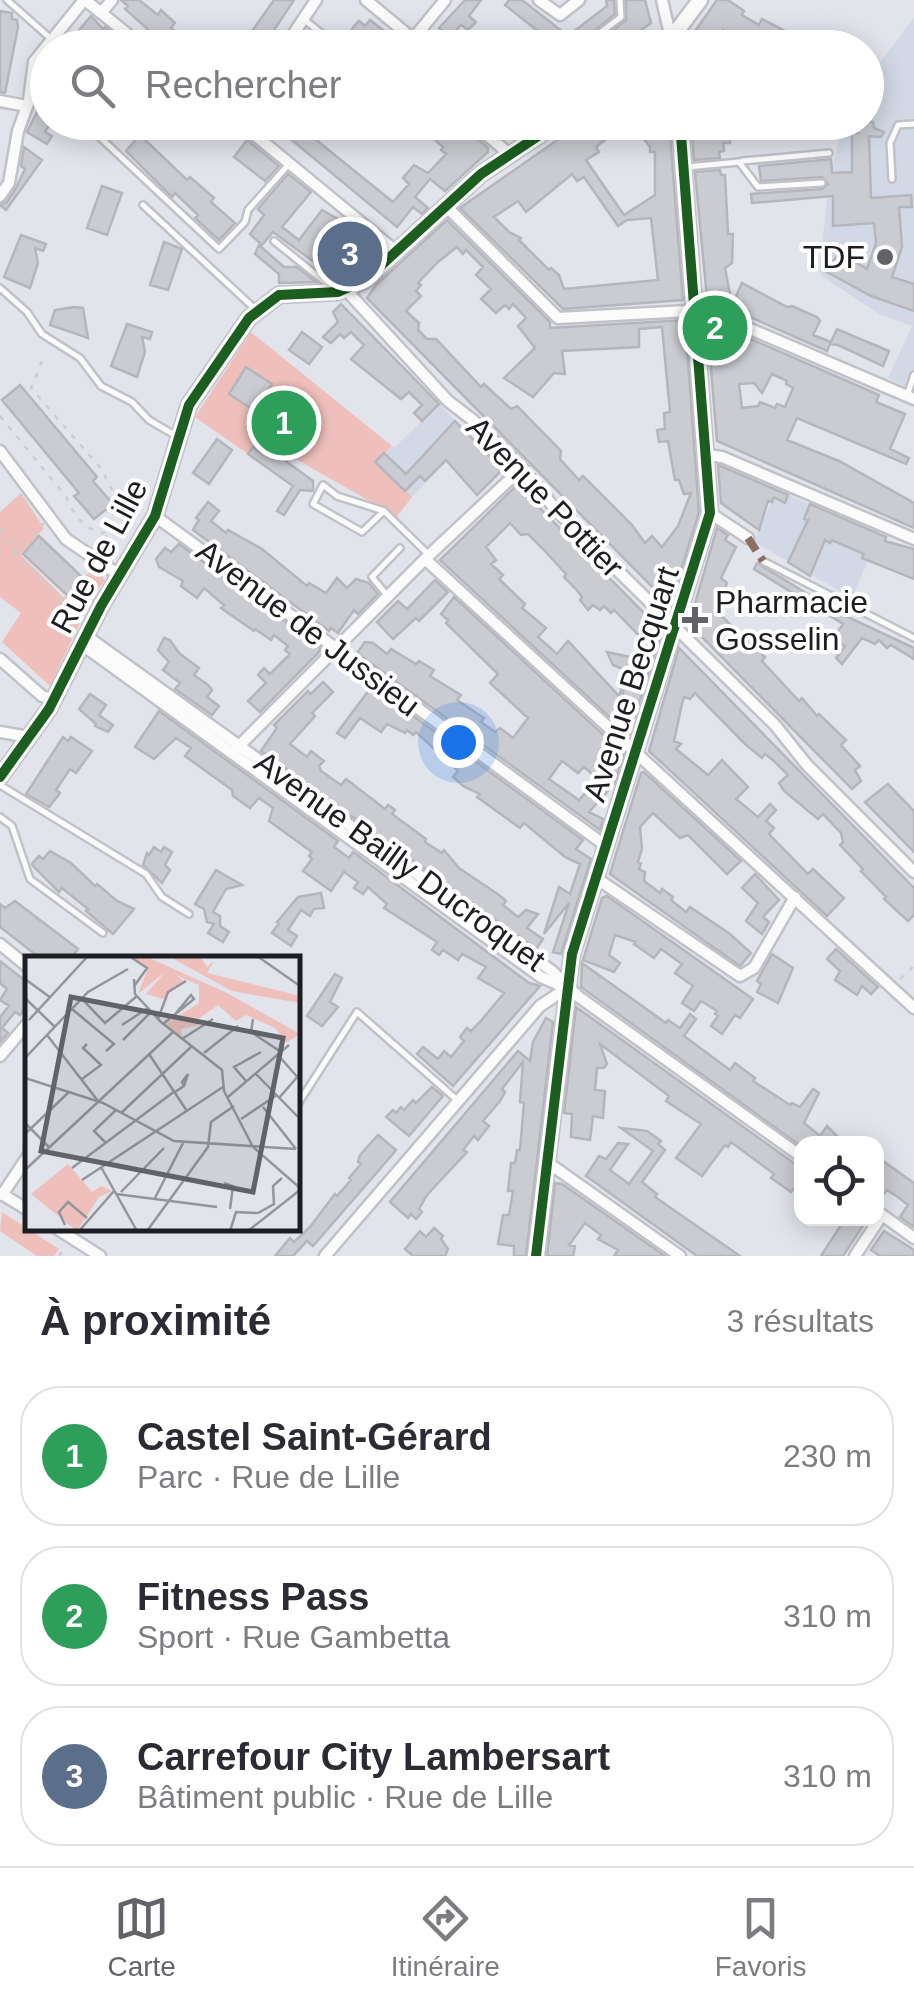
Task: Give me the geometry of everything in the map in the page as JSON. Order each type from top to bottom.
[{"type":"street","points":[[59,30],[84,0],[123,30]]},
{"type":"street","points":[[102,13],[112,0]]},
{"type":"street","points":[[296,30],[316,0]]},
{"type":"street","points":[[366,0],[397,30]]},
{"type":"street","points":[[421,30],[446,0]]},
{"type":"street","points":[[540,0],[558,14],[575,4]]},
{"type":"street","points":[[559,0],[575,4]]},
{"type":"street","points":[[662,0],[667,30]]},
{"type":"street","points":[[679,30],[700,0]]},
{"type":"street","points":[[0,196],[8,183],[30,87]]},
{"type":"street","points":[[0,102],[27,106]]},
{"type":"street","points":[[260,140],[396,252]]},
{"type":"street","points":[[493,140],[508,153]]},
{"type":"street","points":[[256,310],[279,294],[342,291],[365,280],[445,206],[508,153],[530,140]]},
{"type":"street","name":"Avenue Becquart","points":[[536,1256],[572,954],[710,513],[682,140]]},
{"type":"street","points":[[445,206],[558,318],[695,309],[714,313],[910,397]]},
{"type":"street","name":"Avenue Pottier","points":[[342,291],[448,401],[522,468],[556,510],[775,725],[806,765],[914,872]]},
{"type":"street","name":"Rue de Lille","points":[[0,777],[54,700],[83,639],[155,516],[194,395],[256,310]]},
{"type":"street","points":[[0,451],[66,539],[119,575]]},
{"type":"street","points":[[707,454],[914,539]]},
{"type":"street","points":[[237,748],[427,557],[522,468]]},
{"type":"street","points":[[710,513],[748,538]]},
{"type":"street","name":"Avenue de Jussieu","points":[[155,516],[606,846]]},
{"type":"street","points":[[427,557],[914,1008]]},
{"type":"street","name":"Avenue Bailly Ducroquet","points":[[83,639],[536,959],[567,988],[794,1151]]},
{"type":"street","points":[[0,659],[42,696],[54,700]]},
{"type":"street","points":[[0,732],[28,738]]},
{"type":"street","points":[[596,878],[740,976],[754,968],[795,897]]},
{"type":"street","points":[[0,944],[25,965]]},
{"type":"street","points":[[324,1256],[545,1002],[567,988]]},
{"type":"street","points":[[0,1056],[25,1026]]},
{"type":"street","points":[[25,1160],[1,1194],[25,1208]]},
{"type":"street","points":[[548,1162],[680,1256]]},
{"type":"street","points":[[884,1217],[914,1238]]},
{"type":"street","points":[[855,1256],[872,1226]]},
{"type":"street","points":[[74,1233],[100,1256]]},
{"type":"lane","points":[[8,0],[41,30]]},
{"type":"lane","points":[[604,30],[621,17],[620,0]]},
{"type":"lane","points":[[303,19],[317,30]]},
{"type":"lane","points":[[892,179],[890,142],[898,126],[914,124]]},
{"type":"lane","points":[[103,140],[219,249],[289,164]]},
{"type":"lane","points":[[684,168],[828,153]]},
{"type":"lane","points":[[740,162],[758,187],[822,183]]},
{"type":"lane","points":[[143,205],[256,310]]},
{"type":"lane","points":[[274,241],[342,291]]},
{"type":"lane","points":[[0,288],[27,312],[42,334],[80,358],[101,386],[132,402],[149,420],[178,438]]},
{"type":"lane","points":[[910,397],[914,375]]},
{"type":"lane","points":[[384,511],[362,532],[313,504],[323,485],[338,496],[384,511],[427,557]]},
{"type":"lane","points":[[388,596],[372,577],[400,548]]},
{"type":"lane","points":[[762,560],[914,638]]},
{"type":"lane","points":[[0,785],[146,874],[162,897],[190,914]]},
{"type":"lane","points":[[0,817],[12,826],[30,879],[103,933]]},
{"type":"lane","points":[[300,1101],[357,1012],[458,1101]]},
{"type":"path","points":[[0,530],[12,543],[15,554],[61,601],[74,603],[86,586],[108,533],[126,519],[129,510],[107,483],[104,472],[31,388],[42,362]]},
{"type":"path","points":[[0,416],[88,529],[108,533]]},
{"type":"path","points":[[36,498],[54,482]]},
{"type":"path","points":[[15,554],[48,518]]},
{"type":"path","points":[[892,988],[914,966]]},
{"type":"shaded area","points":[[914,18],[914,390],[888,378],[912,326],[879,314],[820,275],[830,174],[839,140],[884,140],[884,57]]},
{"type":"shaded area","points":[[251,332],[392,446],[375,462],[412,497],[395,519],[266,442],[252,457],[195,417]]},
{"type":"shaded area","points":[[439,404],[470,436],[412,497],[375,462]]},
{"type":"shaded area","points":[[21,493],[44,528],[21,555],[64,598],[94,567],[105,580],[92,598],[50,686],[2,642],[21,613],[0,597],[0,512]]},
{"type":"shaded area","points":[[788,495],[879,534],[852,598],[754,542],[774,496],[785,503]]},
{"type":"shaded area","points":[[2,1212],[25,1227],[25,1231],[59,1249],[54,1256],[37,1256],[0,1231]]},
{"type":"building","points":[[121,0],[139,0],[158,15],[161,10],[175,23],[174,30],[149,30],[125,9],[128,6]]},
{"type":"building","points":[[274,0],[294,0],[274,30],[253,30]]},
{"type":"building","points":[[465,0],[481,0],[469,16],[476,22],[468,30],[461,25],[457,30],[439,28]]},
{"type":"building","points":[[509,0],[522,0],[560,30],[536,30],[505,5]]},
{"type":"building","points":[[606,0],[614,0],[615,14],[596,30],[576,30],[607,6]]},
{"type":"building","points":[[626,0],[645,0],[651,23],[641,30],[614,30],[626,20]]},
{"type":"building","points":[[717,0],[728,0],[759,25],[762,19],[783,30],[723,30],[696,30]]},
{"type":"building","points":[[0,11],[12,13],[18,27],[5,93],[0,92]]},
{"type":"building","points":[[91,16],[109,30],[79,30]]},
{"type":"building","points":[[370,20],[383,30],[352,30],[359,21],[365,26]]},
{"type":"building","points":[[136,140],[145,140],[187,180],[190,177],[214,198],[211,202],[235,223],[219,240],[195,218],[198,215],[175,193],[172,197],[126,151]]},
{"type":"building","points":[[247,140],[279,166],[265,181],[234,157]]},
{"type":"building","points":[[292,140],[316,140],[393,202],[409,184],[403,178],[414,165],[428,173],[446,154],[435,140],[479,140],[488,148],[445,191],[430,179],[415,197],[428,208],[422,214],[413,207],[397,227]]},
{"type":"building","points":[[557,140],[605,140],[596,147],[599,152],[586,160],[624,215],[655,195],[655,152],[650,152],[645,140],[670,140],[683,300],[563,309],[460,208]],"holes":[[[572,174],[577,181],[584,177],[618,226],[627,220],[651,218],[658,280],[564,289],[559,275],[494,217],[518,201],[526,212]]]},
{"type":"building","points":[[692,140],[730,140],[723,143],[720,158],[694,160]]},
{"type":"building","points":[[852,140],[869,140],[871,198],[911,195],[912,207],[899,207],[902,247],[892,277],[914,284],[914,311],[871,296],[827,272],[839,252],[867,269],[876,243],[874,223],[833,226],[833,196],[752,203],[751,194],[822,189],[828,184],[822,177],[761,181],[759,166],[831,159],[832,173],[852,172]]},
{"type":"building","points":[[24,147],[42,160],[6,210],[0,205],[7,202],[25,169],[21,166]]},
{"type":"building","points":[[720,170],[725,175],[728,234],[733,234],[732,263],[725,268],[732,305],[742,283],[787,307],[817,317],[820,321],[813,335],[831,342],[837,329],[889,351],[883,366],[838,345],[830,344],[827,351],[707,298],[695,172]]},
{"type":"building","points":[[288,174],[311,192],[282,227],[299,240],[322,210],[358,231],[356,235],[367,244],[345,273],[337,268],[332,275],[273,232],[262,245],[250,234],[264,215],[258,209]]},
{"type":"building","points":[[102,186],[122,193],[107,235],[87,228]]},
{"type":"building","points":[[447,220],[550,322],[550,328],[685,320],[699,512],[670,605],[367,298],[376,285]],"holes":[[[457,247],[463,254],[466,250],[483,267],[476,275],[491,289],[481,299],[496,313],[513,304],[526,318],[518,326],[535,348],[504,378],[533,397],[554,373],[565,374],[562,351],[639,347],[639,329],[662,327],[670,412],[664,413],[665,429],[657,430],[659,442],[668,441],[675,480],[679,480],[684,494],[691,493],[678,526],[662,547],[652,536],[645,543],[583,476],[579,480],[560,459],[561,451],[517,406],[511,409],[484,384],[481,387],[436,339],[427,339],[418,330],[419,323],[406,311],[421,296],[416,291],[421,285],[418,283]]]},
{"type":"building","points":[[21,235],[46,244],[43,251],[35,248],[38,263],[30,288],[4,277]]},
{"type":"building","points":[[164,242],[182,249],[168,290],[150,285]]},
{"type":"building","points":[[259,245],[284,267],[297,267],[316,282],[279,283],[279,274],[255,254]]},
{"type":"building","points":[[341,304],[439,404],[422,421],[414,413],[422,405],[409,392],[401,399],[351,359],[364,345],[351,332],[344,338],[340,334],[331,343],[323,337],[338,322],[333,312]]},
{"type":"building","points":[[83,308],[88,338],[50,325],[55,310]]},
{"type":"building","points":[[707,320],[879,395],[876,402],[905,414],[890,449],[909,458],[906,464],[797,418],[787,440],[839,461],[914,503],[914,528],[717,441]],"holes":[[[772,374],[793,388],[785,407],[760,402],[758,406],[742,408],[739,384],[754,383],[762,393]]]},
{"type":"building","points":[[127,324],[152,332],[150,339],[142,337],[145,352],[137,377],[111,366]]},
{"type":"building","points":[[302,332],[322,347],[309,364],[289,350]]},
{"type":"building","points":[[246,367],[272,384],[255,411],[229,394]]},
{"type":"building","points":[[20,385],[97,477],[93,481],[113,504],[94,519],[74,496],[79,493],[2,400]]},
{"type":"building","points":[[455,421],[500,467],[500,472],[477,495],[446,460],[425,481],[420,476],[405,491],[375,462],[384,453],[406,474]]},
{"type":"building","points":[[217,439],[232,450],[209,484],[193,473]]},
{"type":"building","points":[[253,447],[262,453],[268,448],[313,481],[313,491],[300,490],[284,515],[277,511],[293,486],[248,454]]},
{"type":"building","points":[[718,465],[788,495],[785,503],[774,497],[772,502],[768,501],[759,530],[721,503]]},
{"type":"building","points":[[517,485],[662,631],[629,735],[440,560]],"holes":[[[510,523],[521,535],[528,534],[566,574],[564,577],[588,610],[593,605],[600,610],[604,606],[611,613],[614,610],[649,646],[640,643],[635,658],[607,652],[613,665],[628,671],[619,696],[568,641],[557,654],[538,637],[546,628],[522,608],[525,604],[499,579],[503,575],[491,564],[496,560],[486,547]]]},
{"type":"building","points":[[208,502],[219,511],[211,521],[226,533],[228,530],[262,549],[307,586],[309,583],[326,593],[337,578],[347,588],[356,579],[369,583],[378,594],[358,614],[354,610],[338,633],[331,628],[329,631],[193,530],[199,520],[196,518]]},
{"type":"building","points":[[810,504],[886,537],[885,541],[914,549],[914,579],[862,558],[864,554],[832,540],[825,540],[810,576],[788,562],[808,520],[804,519]]},
{"type":"building","points":[[717,528],[736,547],[721,578],[727,583],[717,612],[765,657],[762,661],[799,701],[802,698],[846,740],[841,745],[860,766],[855,770],[861,781],[852,789],[689,624]]},
{"type":"building","points":[[39,536],[83,578],[67,595],[23,554]]},
{"type":"building","points":[[179,544],[320,647],[260,712],[248,701],[266,683],[258,675],[264,668],[270,674],[290,654],[285,650],[288,646],[274,635],[271,640],[254,631],[221,608],[224,605],[204,588],[197,598],[181,586],[183,581],[159,567],[156,559],[165,548],[171,552]]},
{"type":"building","points":[[757,563],[837,612],[914,648],[914,659],[891,645],[887,648],[879,640],[875,644],[862,638],[842,664],[836,658],[845,646],[833,639],[843,624],[754,569]]},
{"type":"building","points":[[435,580],[448,592],[419,621],[416,618],[393,639],[377,622],[398,601],[407,609]]},
{"type":"building","points":[[454,597],[624,754],[614,784],[589,812],[603,819],[600,830],[357,653],[365,642],[373,643],[387,654],[391,649],[416,664],[419,661],[434,670],[430,676],[461,695],[457,700],[484,718],[481,722],[495,732],[500,728],[513,738],[528,718],[490,683],[498,674],[441,614]],"holes":[[[562,761],[578,773],[584,767],[598,779],[579,800],[549,779]]]},
{"type":"building","points":[[164,638],[199,668],[194,675],[208,685],[212,690],[207,697],[219,706],[212,715],[175,689],[180,683],[163,670],[169,662],[158,650]]},
{"type":"building","points":[[679,648],[914,888],[914,915],[908,921],[884,899],[840,845],[841,833],[823,814],[818,819],[784,791],[779,783],[788,775],[765,754],[762,758],[745,744],[695,693],[690,699],[684,697],[674,741],[681,744],[676,749],[708,775],[722,760],[748,787],[736,799],[758,817],[770,804],[776,810],[766,821],[774,828],[769,834],[808,874],[813,869],[844,898],[827,916],[649,751]]},
{"type":"building","points":[[323,682],[333,692],[290,744],[307,757],[311,751],[324,761],[319,766],[321,771],[341,785],[346,779],[385,809],[388,805],[395,810],[392,814],[425,842],[442,853],[444,850],[459,868],[506,901],[503,905],[518,917],[526,910],[538,914],[527,928],[543,939],[536,949],[261,751],[277,728],[274,725],[308,691],[311,694]]},
{"type":"building","points":[[372,686],[583,840],[576,849],[591,859],[561,954],[553,952],[569,903],[544,934],[559,887],[570,894],[580,864],[565,857],[524,823],[520,828],[477,797],[480,794],[463,786],[453,777],[458,771],[416,732],[405,733],[387,724],[381,732],[360,718],[345,738],[337,733]]},
{"type":"building","points":[[90,694],[106,705],[99,715],[113,725],[108,732],[95,726],[79,709]]},
{"type":"building","points":[[159,711],[338,841],[334,847],[349,858],[353,852],[529,983],[540,986],[453,1086],[417,1054],[423,1047],[438,1059],[444,1051],[451,1057],[464,1041],[460,1037],[467,1028],[471,1031],[504,993],[478,978],[486,967],[462,954],[458,960],[443,950],[439,955],[432,950],[437,942],[384,908],[387,904],[368,887],[363,894],[354,888],[358,882],[344,872],[331,891],[303,871],[312,852],[269,821],[273,808],[259,798],[250,808],[233,796],[232,790],[185,756],[191,748],[176,738],[154,759],[135,747]]},
{"type":"building","points":[[63,737],[68,741],[71,737],[92,751],[76,773],[70,769],[49,807],[26,794]]},
{"type":"building","points":[[644,772],[741,861],[727,874],[688,835],[680,838],[653,813],[640,827],[642,849],[638,862],[639,869],[645,872],[644,881],[673,897],[671,900],[686,912],[690,907],[730,934],[751,953],[740,966],[610,874]]},
{"type":"building","points":[[888,784],[914,811],[914,852],[865,802]]},
{"type":"building","points":[[154,847],[172,852],[165,865],[170,870],[162,883],[143,865]]},
{"type":"building","points":[[50,851],[71,863],[95,886],[134,909],[113,934],[35,868],[32,864],[39,856],[43,859]]},
{"type":"building","points":[[216,870],[242,885],[226,889],[213,912],[220,916],[220,926],[229,932],[223,942],[208,933],[214,924],[207,922],[204,909],[195,904]]},
{"type":"building","points":[[755,874],[779,900],[763,917],[769,922],[762,934],[746,921],[758,903],[742,888]]},
{"type":"building","points":[[321,893],[324,908],[314,909],[310,916],[301,910],[288,930],[297,936],[291,946],[272,933],[298,897]]},
{"type":"building","points":[[607,896],[753,999],[740,1018],[735,1015],[722,1034],[711,1026],[717,1011],[701,1001],[694,1011],[682,1003],[693,986],[675,973],[682,964],[661,949],[654,958],[636,942],[615,935],[609,955],[620,963],[614,972],[583,960],[602,898]]},
{"type":"building","points":[[15,901],[78,949],[73,956],[37,956],[0,927],[0,904],[5,908]]},
{"type":"building","points":[[836,949],[878,987],[871,994],[862,986],[857,995],[835,980],[840,971],[827,959]]},
{"type":"building","points":[[772,954],[793,968],[778,1003],[757,992],[761,984],[757,981]]},
{"type":"building","points":[[0,961],[25,981],[25,1009],[20,1015],[15,1012],[2,1028],[8,1033],[0,1042],[0,1017],[9,1006],[0,1000],[7,989],[0,983]]},
{"type":"building","points":[[582,963],[666,1023],[668,1020],[680,1028],[690,1014],[696,1019],[684,1036],[730,1070],[735,1063],[755,1078],[753,1081],[790,1105],[800,1107],[813,1089],[819,1093],[804,1123],[820,1136],[794,1136],[794,1141],[581,987]]},
{"type":"building","points":[[335,974],[342,978],[330,1002],[338,1007],[322,1026],[307,1016]]},
{"type":"building","points":[[576,1007],[794,1163],[794,1190],[791,1192],[771,1178],[774,1174],[731,1142],[702,1176],[676,1158],[701,1124],[666,1101],[669,1096],[600,1044],[607,1064],[597,1068],[595,1090],[605,1091],[603,1118],[593,1116],[590,1140],[571,1137],[572,1114],[564,1113]]},
{"type":"building","points":[[546,1018],[553,1022],[526,1256],[514,1256],[514,1246],[498,1244],[503,1215],[509,1215],[513,1191],[508,1191],[511,1163],[515,1163],[520,1150],[523,1062],[483,1121],[489,1126],[478,1140],[474,1136],[463,1150],[467,1152],[427,1195],[416,1219],[411,1214],[408,1218],[390,1202],[518,1051],[530,1061],[533,1042]]},
{"type":"building","points":[[432,1087],[443,1096],[409,1136],[386,1117],[393,1110],[404,1110],[413,1100],[416,1103]]},
{"type":"building","points":[[827,1126],[837,1136],[820,1136]]},
{"type":"building","points":[[621,1128],[647,1131],[661,1141],[658,1144],[665,1150],[642,1182],[657,1194],[655,1197],[740,1256],[697,1256],[586,1176],[599,1156],[606,1159],[618,1143],[628,1144],[610,1170],[629,1184],[653,1151]]},
{"type":"building","points":[[378,1135],[396,1150],[392,1155],[313,1246],[307,1241],[293,1256],[275,1256],[290,1238],[294,1242],[310,1227],[351,1180],[361,1164],[360,1155]]},
{"type":"building","points":[[884,1162],[914,1183],[914,1227],[900,1217],[908,1205],[887,1190],[884,1194]]},
{"type":"building","points":[[555,1183],[562,1184],[665,1256],[614,1256],[618,1250],[598,1239],[601,1235],[585,1223],[569,1245],[575,1246],[573,1256],[547,1256]]},
{"type":"building","points":[[840,1226],[863,1226],[843,1256],[821,1256]]},
{"type":"building","points":[[434,1228],[443,1236],[448,1249],[445,1256],[413,1256],[405,1249],[420,1231],[426,1237]]},
{"type":"building","points":[[884,1231],[914,1250],[914,1256],[880,1256],[871,1250]]},
{"type":"marked path","points":[[748,538],[763,561]]},
{"type":"cycle path","points":[[0,777],[49,709],[101,606],[155,516],[189,405],[249,318],[279,295],[338,292],[365,280],[481,174],[532,140]]},
{"type":"cycle path","points":[[536,1256],[572,954],[710,513],[681,140]]},
{"type":"place","name":"Carrefour City Lambersart","points":[[350,254]]},
{"type":"place","name":"TDF","points":[[885,257]]},
{"type":"place","name":"Fitness Pass","points":[[715,328]]},
{"type":"place","name":"Castel Saint-Gérard","points":[[284,423]]},
{"type":"place","name":"Pharmacie Gosselin","points":[[695,620]]}]
